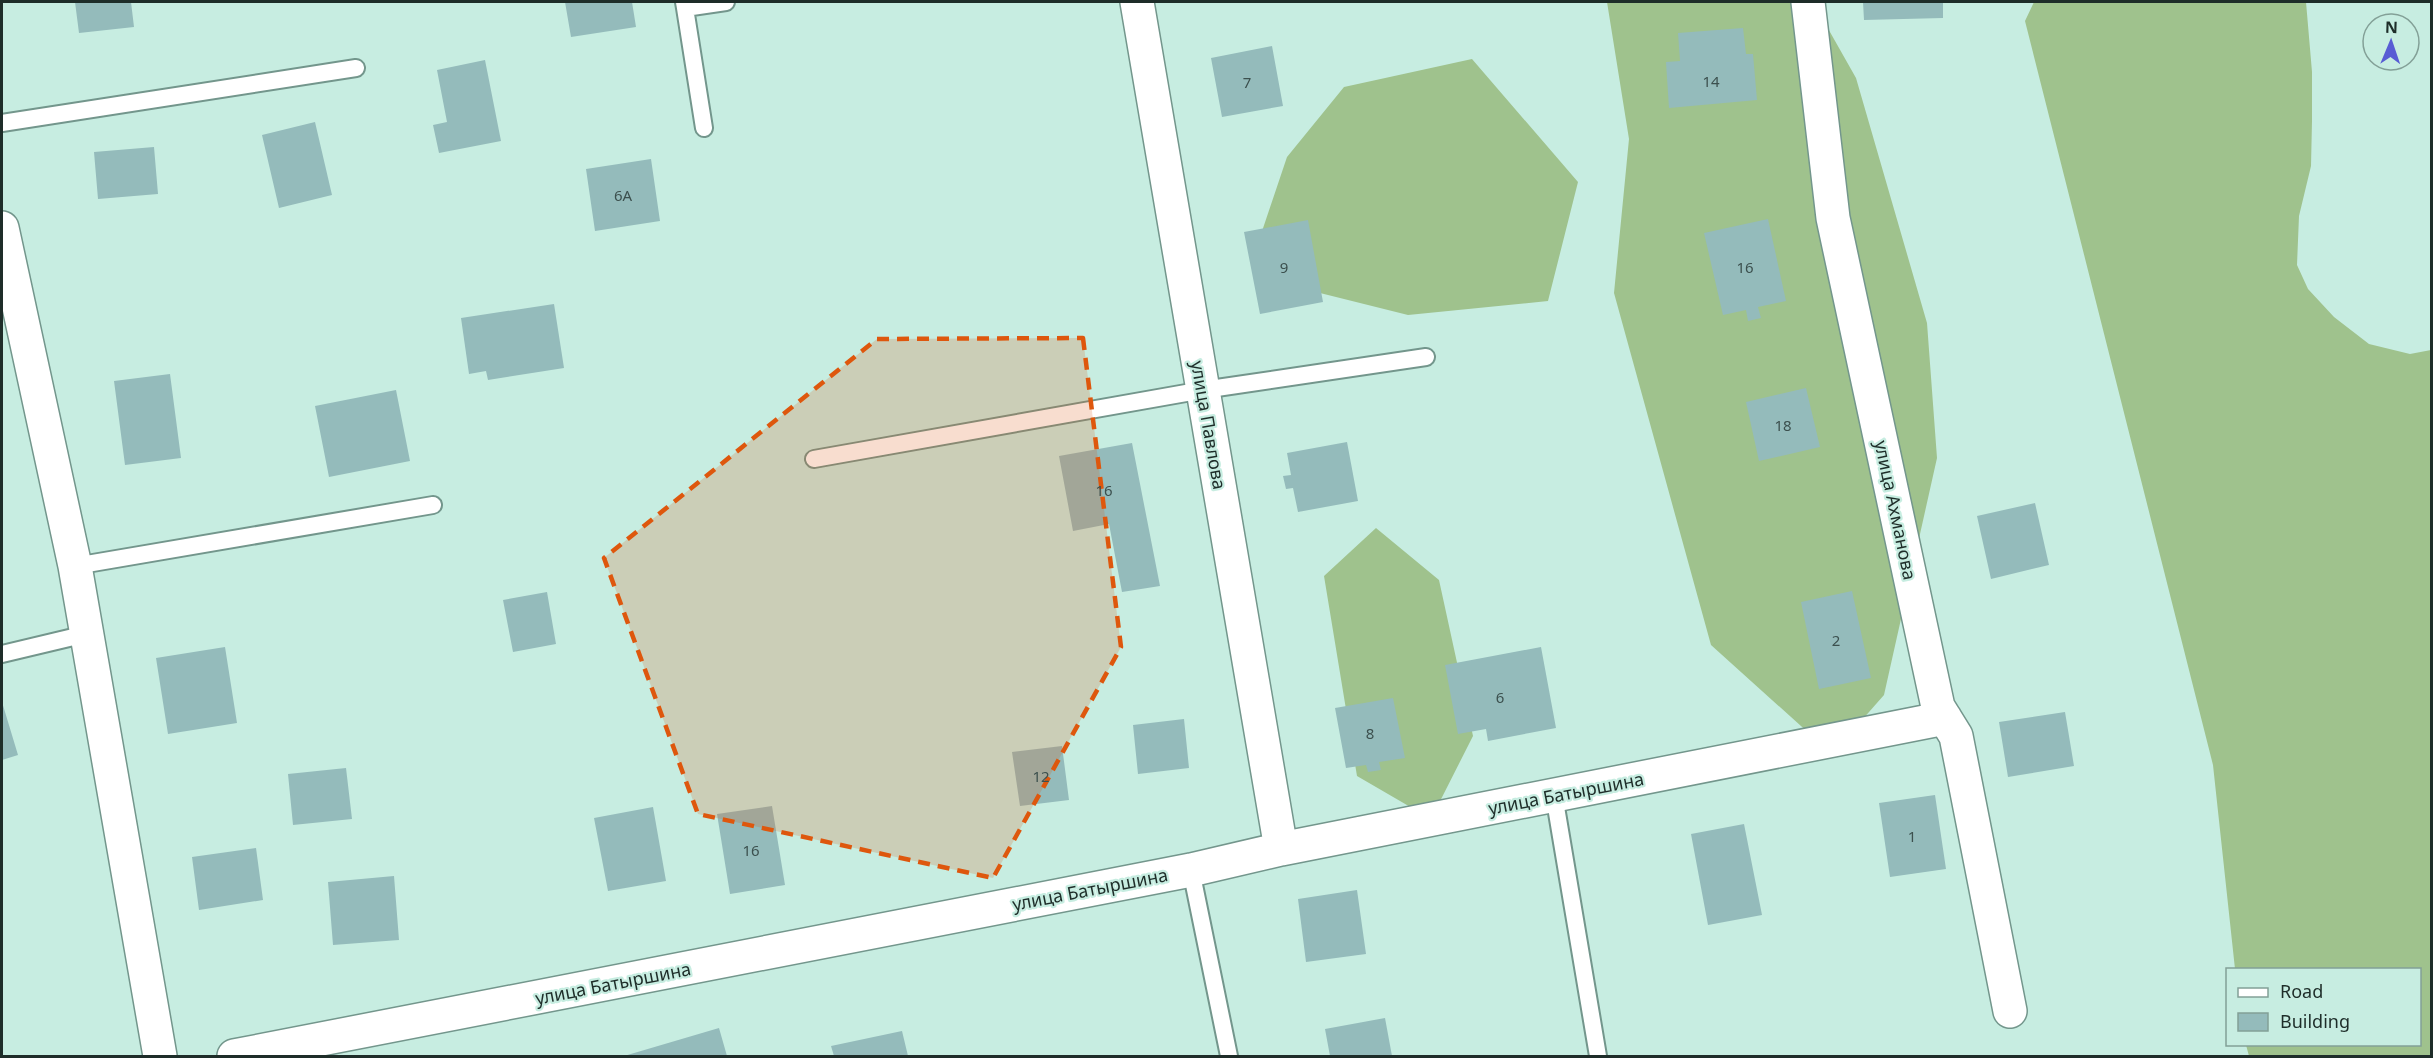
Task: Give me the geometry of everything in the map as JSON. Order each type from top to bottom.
[{"type":"street","name":"улица Павлова","points":[[1137,2],[1281,849]]},
{"type":"street","name":"улица Ахманова","points":[[1808,2],[1833,218],[1938,707],[1956,736],[2010,1011]]},
{"type":"street","points":[[2,233],[75,566],[160,1056]]},
{"type":"street","name":"улица Батыршина","points":[[234,1056],[1191,870],[1281,849],[1945,718]]},
{"type":"lane","points":[[704,128],[685,4],[726,2]]},
{"type":"lane","points":[[2,123],[356,68]]},
{"type":"lane","points":[[814,459],[1203,390],[1426,357]]},
{"type":"lane","points":[[75,566],[433,505]]},
{"type":"lane","points":[[2,654],[86,634]]},
{"type":"lane","points":[[1554,795],[1598,1056]]},
{"type":"lane","points":[[1191,870],[1229,1056]]},
{"type":"highlighted area","points":[[1083,338],[1121,647],[993,878],[698,814],[604,558],[877,339]]},
{"type":"green space","points":[[1607,2],[1813,2],[1856,78],[1927,323],[1937,458],[1884,695],[1832,754],[1711,645],[1614,293],[1629,139]]},
{"type":"green space","points":[[2034,2],[2306,2],[2312,72],[2311,166],[2299,216],[2297,265],[2308,289],[2334,317],[2369,344],[2410,354],[2431,350],[2431,1056],[2249,1056],[2246,1046],[2421,1046],[2421,968],[2235,968],[2213,765],[2025,21]]},
{"type":"green space","points":[[1472,59],[1578,182],[1548,301],[1408,315],[1320,293],[1253,258],[1287,157],[1344,87]]},
{"type":"green space","points":[[1376,528],[1439,580],[1473,736],[1431,819],[1357,776],[1324,576]]},
{"type":"building","points":[[75,2],[131,2],[134,27],[79,33]]},
{"type":"building","points":[[565,2],[632,2],[636,27],[571,37]]},
{"type":"building","points":[[1863,2],[1943,2],[1943,18],[1864,20]]},
{"type":"building","points":[[1743,28],[1746,54],[1753,54],[1757,100],[1669,108],[1666,62],[1680,61],[1678,33]]},
{"type":"building","points":[[1272,46],[1283,106],[1222,117],[1211,58]]},
{"type":"building","points":[[485,60],[501,141],[439,153],[433,125],[447,122],[437,70]]},
{"type":"building","points":[[315,122],[332,195],[279,208],[262,135]]},
{"type":"building","points":[[154,147],[158,194],[98,199],[94,152]]},
{"type":"building","points":[[651,159],[660,221],[595,231],[586,169]]},
{"type":"building","points":[[1768,219],[1786,301],[1758,307],[1761,318],[1748,321],[1746,310],[1723,315],[1704,233]]},
{"type":"building","points":[[1308,220],[1323,302],[1260,314],[1244,232]]},
{"type":"building","points":[[554,304],[564,368],[488,380],[486,371],[469,374],[461,318]]},
{"type":"building","points":[[170,374],[181,458],[125,465],[114,381]]},
{"type":"building","points":[[1806,388],[1820,447],[1759,461],[1746,402]]},
{"type":"building","points":[[396,390],[410,461],[329,477],[315,406]]},
{"type":"building","points":[[1347,442],[1358,501],[1298,512],[1293,488],[1286,489],[1283,476],[1291,475],[1287,453]]},
{"type":"building","points":[[1132,443],[1160,586],[1122,592],[1109,524],[1073,531],[1059,456]]},
{"type":"building","points":[[2035,503],[2049,565],[1991,579],[1977,516]]},
{"type":"building","points":[[1852,591],[1871,678],[1819,689],[1801,602]]},
{"type":"building","points":[[547,592],[556,644],[513,652],[503,600]]},
{"type":"building","points":[[225,647],[237,723],[168,734],[156,658]]},
{"type":"building","points":[[1541,647],[1556,728],[1488,741],[1486,729],[1458,734],[1445,665]]},
{"type":"building","points":[[1393,698],[1405,758],[1379,762],[1381,770],[1368,772],[1366,765],[1346,768],[1335,708]]},
{"type":"building","points":[[2,702],[18,755],[2,760]]},
{"type":"building","points":[[2065,712],[2074,766],[2008,777],[1999,722]]},
{"type":"building","points":[[1184,719],[1189,768],[1138,774],[1133,725]]},
{"type":"building","points":[[1062,746],[1069,800],[1020,806],[1012,752]]},
{"type":"building","points":[[346,768],[352,819],[293,825],[288,774]]},
{"type":"building","points":[[1935,795],[1946,869],[1890,877],[1879,803]]},
{"type":"building","points":[[772,806],[785,885],[730,894],[717,814]]},
{"type":"building","points":[[653,807],[666,881],[608,891],[594,818]]},
{"type":"building","points":[[1744,824],[1762,915],[1708,925],[1691,834]]},
{"type":"building","points":[[256,848],[263,900],[199,910],[192,857]]},
{"type":"building","points":[[394,876],[399,940],[333,945],[328,882]]},
{"type":"building","points":[[1357,890],[1366,954],[1306,962],[1298,899]]},
{"type":"building","points":[[1385,1018],[1392,1056],[1330,1056],[1325,1029]]},
{"type":"building","points":[[719,1028],[727,1056],[624,1056]]},
{"type":"building","points":[[902,1031],[908,1056],[834,1056],[831,1046]]}]
